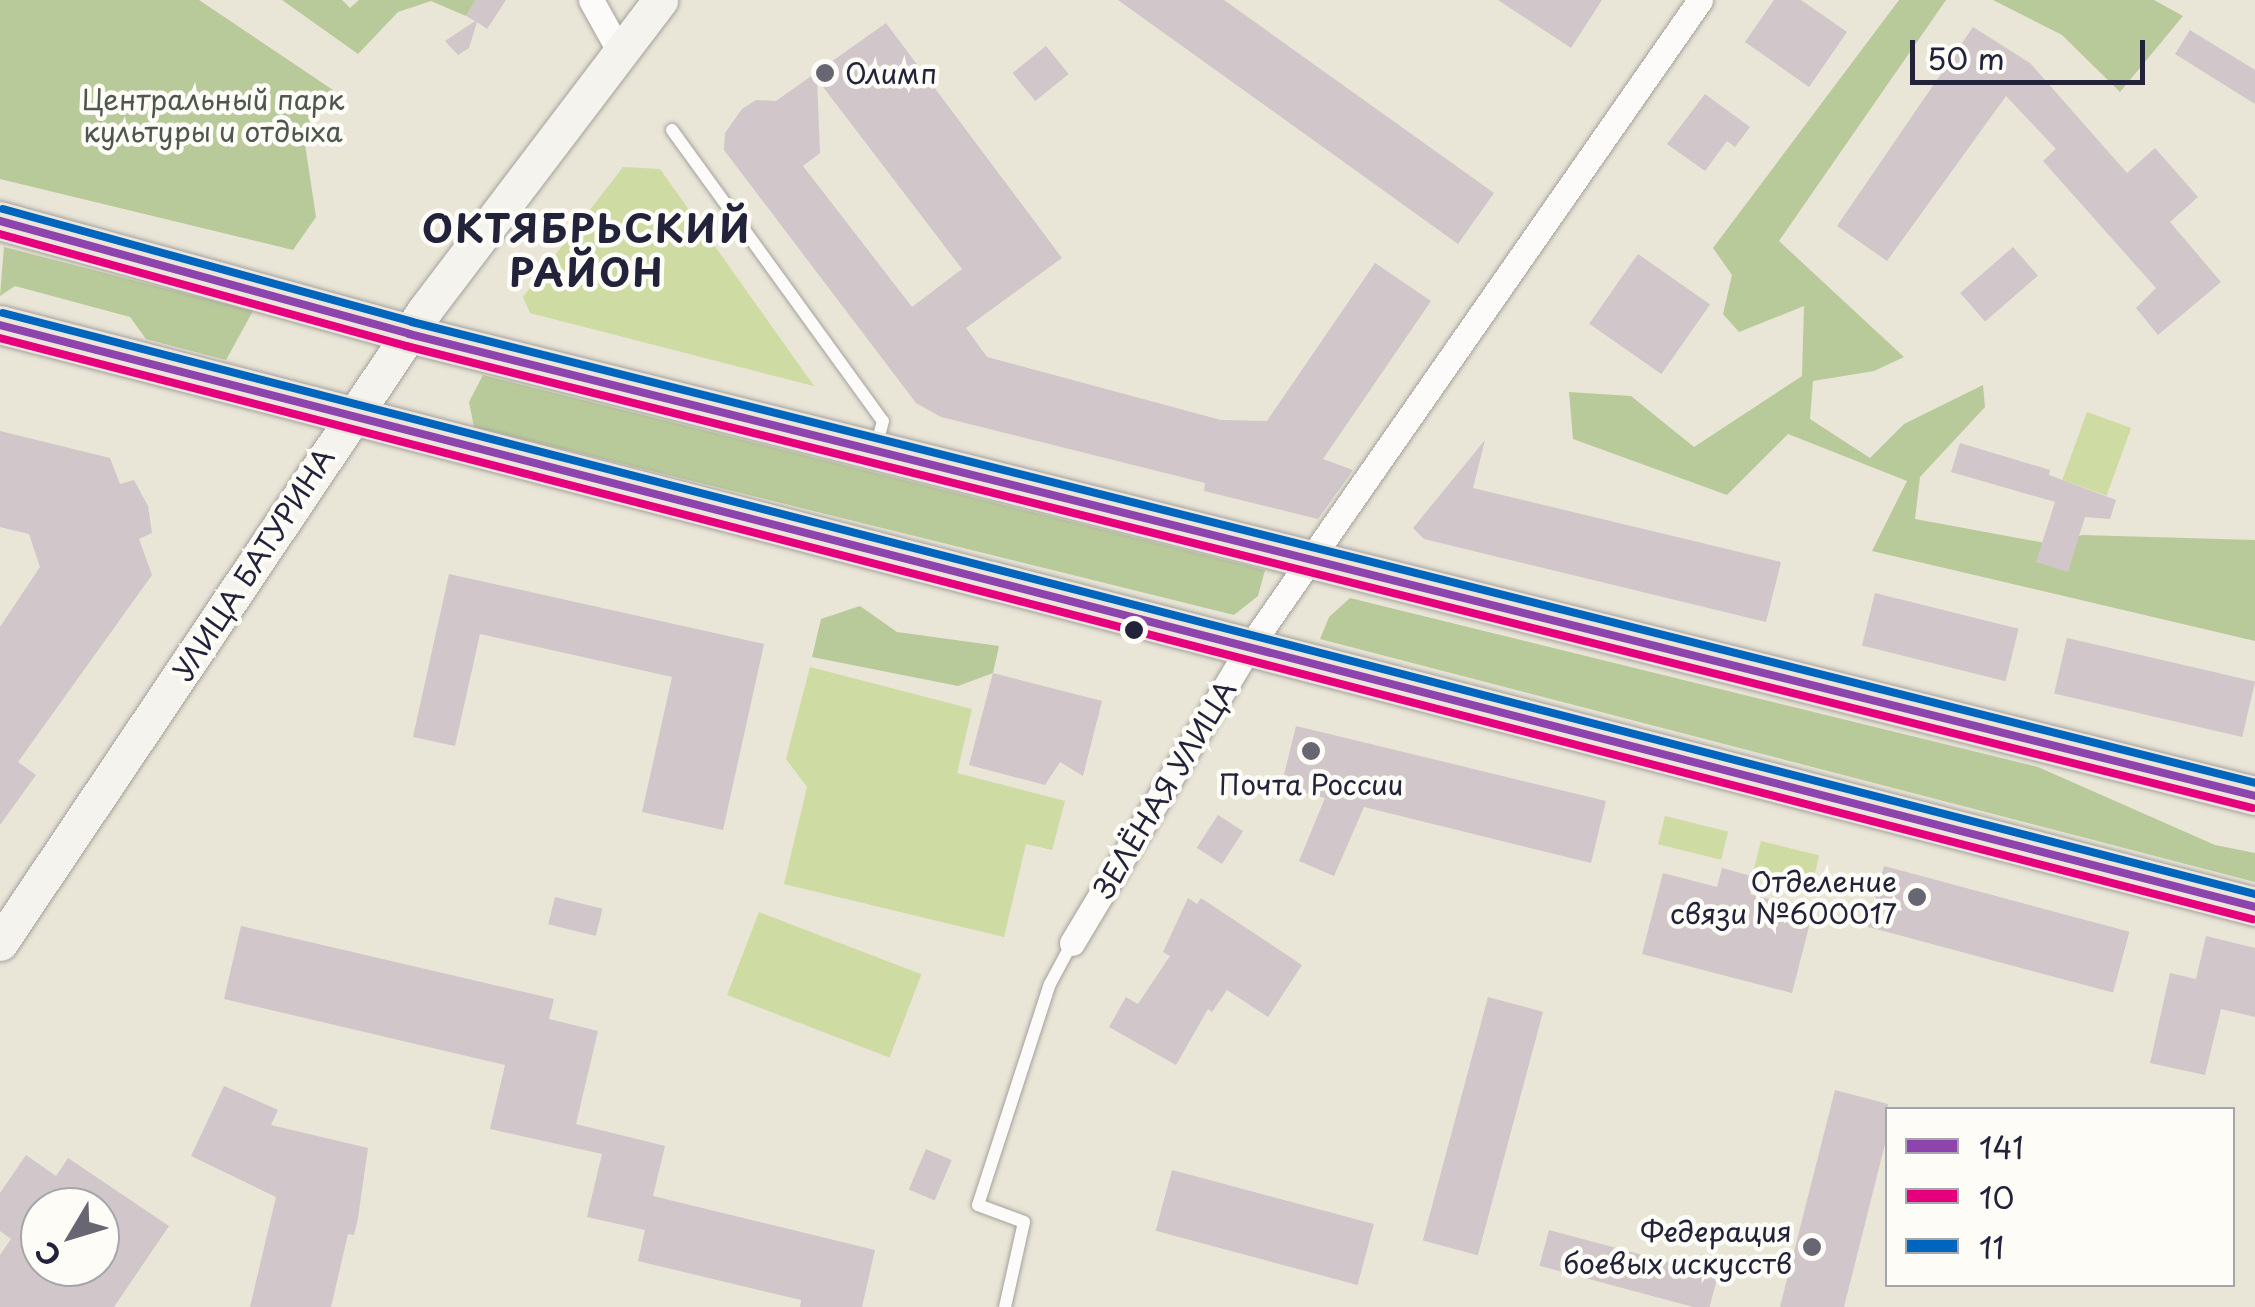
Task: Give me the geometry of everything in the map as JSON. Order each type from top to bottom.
[{"type":"main road","points":[[0,221],[409,334],[2255,796]]},
{"type":"main road","points":[[0,325],[2255,907]]},
{"type":"street","points":[[591,0],[620,52]]},
{"type":"street","name":"УЛИЦА БАТУРИНА","points":[[0,943],[350,418],[660,0]]},
{"type":"street","name":"ЗЕЛЁНАЯ УЛИЦА","points":[[1072,943],[1248,649],[1700,0]]},
{"type":"lane","points":[[672,130],[883,420],[875,451]]},
{"type":"lane","name":"ЗЕЛЁНАЯ УЛИЦА","points":[[1005,1307],[1024,1222],[978,1205],[1050,984],[1072,943]]},
{"type":"green space","name":"Центральный парк культуры и отдыха","points":[[0,0],[199,0],[333,90],[303,131],[316,217],[293,250],[0,179]]},
{"type":"green space","points":[[282,0],[342,0],[350,8],[359,0],[476,0],[466,16],[431,1],[398,12],[358,54]]},
{"type":"green space","points":[[1899,0],[1946,0],[1779,241],[1904,357],[1874,371],[1813,381],[1810,419],[1870,458],[1904,424],[1983,385],[1985,407],[1920,477],[1915,519],[2056,545],[2082,535],[2255,540],[2255,641],[1872,551],[1907,481],[1788,434],[1727,495],[1573,439],[1569,392],[1631,396],[1694,447],[1802,376],[1804,306],[1739,332],[1723,314],[1732,275],[1713,248]]},
{"type":"green space","points":[[1993,0],[2154,0],[2183,16],[2120,92],[2062,35]]},
{"type":"green space","points":[[623,167],[660,169],[814,386],[530,313],[523,297]]},
{"type":"green space","points":[[4,247],[253,311],[226,360],[146,339],[130,317],[15,286],[0,296]]},
{"type":"green space","points":[[483,375],[1265,570],[1258,596],[1234,615],[474,427],[469,402]]},
{"type":"green space","points":[[2087,412],[2131,428],[2107,496],[2062,480]]},
{"type":"green space","points":[[1350,598],[2038,767],[2215,845],[2255,853],[2255,882],[1320,639],[1329,617]]},
{"type":"green space","points":[[860,606],[897,632],[999,646],[993,673],[958,686],[812,657],[821,619]]},
{"type":"green space","points":[[810,667],[972,709],[957,773],[1065,801],[1052,850],[1026,844],[1004,937],[784,884],[807,787],[786,759]]},
{"type":"green space","points":[[1665,816],[1728,832],[1721,860],[1658,844]]},
{"type":"green space","points":[[1761,841],[1819,856],[1812,884],[1754,869]]},
{"type":"green space","points":[[759,912],[921,974],[890,1057],[727,995]]},
{"type":"building","points":[[476,0],[506,0],[487,29],[477,22],[469,48],[458,55],[445,41],[475,21],[466,16]]},
{"type":"building","points":[[1118,0],[1224,0],[1494,193],[1458,244]]},
{"type":"building","points":[[1498,0],[1602,0],[1571,48]]},
{"type":"building","points":[[1774,0],[1801,0],[1847,32],[1809,87],[1745,42]]},
{"type":"building","points":[[886,23],[1062,258],[966,328],[987,357],[1221,420],[1267,421],[1375,263],[1431,301],[1323,459],[1353,470],[1318,519],[1204,491],[1205,483],[941,417],[916,403],[724,150],[725,133],[742,109],[756,100],[776,101]],"holes":[[[817,79],[962,269],[912,307],[803,166],[820,153]]]},
{"type":"building","points":[[1973,27],[2030,63],[2127,173],[2155,148],[2198,197],[2170,222],[2221,282],[2158,335],[2136,308],[2156,288],[2043,161],[2056,149],[2006,96],[1887,261],[1837,226]]},
{"type":"building","points":[[2190,30],[2255,70],[2255,104],[2175,54]]},
{"type":"building","points":[[1046,46],[1069,74],[1035,101],[1013,73]]},
{"type":"building","points":[[1705,94],[1750,127],[1735,147],[1727,141],[1705,171],[1667,144]]},
{"type":"building","points":[[2013,247],[2038,276],[1985,322],[1960,293]]},
{"type":"building","points":[[1638,254],[1710,304],[1661,374],[1589,324]]},
{"type":"building","points":[[0,431],[110,458],[120,484],[134,480],[148,506],[152,533],[139,539],[152,575],[18,762],[36,775],[0,825],[0,627],[40,567],[29,534],[0,527]]},
{"type":"building","points":[[1485,440],[1473,488],[1781,562],[1766,622],[1424,539],[1413,528]]},
{"type":"building","points":[[1960,443],[2050,470],[2049,475],[2116,500],[2110,519],[2085,517],[2068,572],[2036,562],[2055,502],[1951,472]]},
{"type":"building","points":[[449,574],[764,644],[723,830],[642,812],[672,677],[480,634],[455,746],[413,737]]},
{"type":"building","points":[[1875,593],[2019,629],[2006,681],[1862,645]]},
{"type":"building","points":[[2067,638],[2255,681],[2242,737],[2054,694]]},
{"type":"building","points":[[993,673],[1102,701],[1083,776],[1060,762],[1045,785],[969,765]]},
{"type":"building","points":[[1296,726],[1606,801],[1591,863],[1364,807],[1334,876],[1299,861],[1325,798],[1281,787]]},
{"type":"building","points":[[1218,815],[1243,831],[1222,864],[1197,848]]},
{"type":"building","points":[[1884,866],[2129,932],[2113,993],[1868,927]]},
{"type":"building","points":[[1722,868],[1755,877],[1750,894],[1813,911],[1792,993],[1642,954],[1663,873],[1717,887]]},
{"type":"building","points":[[555,897],[603,909],[596,936],[548,924]]},
{"type":"building","points":[[1188,898],[1197,904],[1201,898],[1302,965],[1268,1017],[1227,990],[1212,1012],[1208,1009],[1176,1065],[1109,1027],[1126,997],[1138,1004],[1170,956],[1163,952]]},
{"type":"building","points":[[241,926],[554,999],[549,1019],[598,1031],[576,1124],[665,1146],[653,1196],[875,1250],[862,1307],[800,1307],[801,1300],[638,1261],[645,1230],[587,1217],[602,1154],[490,1129],[505,1065],[224,999]]},
{"type":"building","points":[[2206,936],[2255,948],[2255,1017],[2221,1009],[2205,1075],[2150,1063],[2170,973],[2196,979]]},
{"type":"building","points":[[1488,997],[1543,1012],[1478,1255],[1423,1240]]},
{"type":"building","points":[[224,1086],[278,1110],[271,1125],[368,1148],[358,1218],[354,1235],[348,1234],[331,1307],[250,1307],[276,1197],[191,1156]]},
{"type":"building","points":[[1835,1090],[1888,1104],[1885,1144],[1844,1307],[1780,1307]]},
{"type":"building","points":[[926,1149],[952,1160],[935,1200],[909,1190]]},
{"type":"building","points":[[26,1155],[56,1176],[68,1158],[111,1187],[20,1187],[20,1287],[120,1287],[120,1193],[169,1226],[114,1307],[0,1307],[0,1255],[11,1239],[0,1231],[0,1193]]},
{"type":"building","points":[[1172,1170],[1374,1224],[1358,1285],[1156,1231]]},
{"type":"building","points":[[1549,1230],[1718,1275],[1710,1307],[1693,1307],[1539,1266]]},
{"type":"transit line","name":"11","points":[[3,209],[412,322],[2255,783]]},
{"type":"transit line","name":"141","points":[[0,221],[409,334],[2255,796]]},
{"type":"transit line","name":"10","points":[[0,234],[406,346],[2252,808]]},
{"type":"transit line","name":"11","points":[[3,313],[2255,894]]},
{"type":"transit line","name":"141","points":[[0,325],[2255,907]]},
{"type":"transit line","name":"10","points":[[0,338],[2252,919]]},
{"type":"place","name":"Олимп","points":[[825,73]]},
{"type":"place","name":"Почта России","points":[[1311,751]]},
{"type":"place","name":"Отделение связи №600017","points":[[1917,897]]},
{"type":"place","name":"Федерация боевых искусств","points":[[1812,1247]]},
{"type":"district","name":"ОКТЯБРЬСКИЙ РАЙОН","points":[[587,250]]}]
